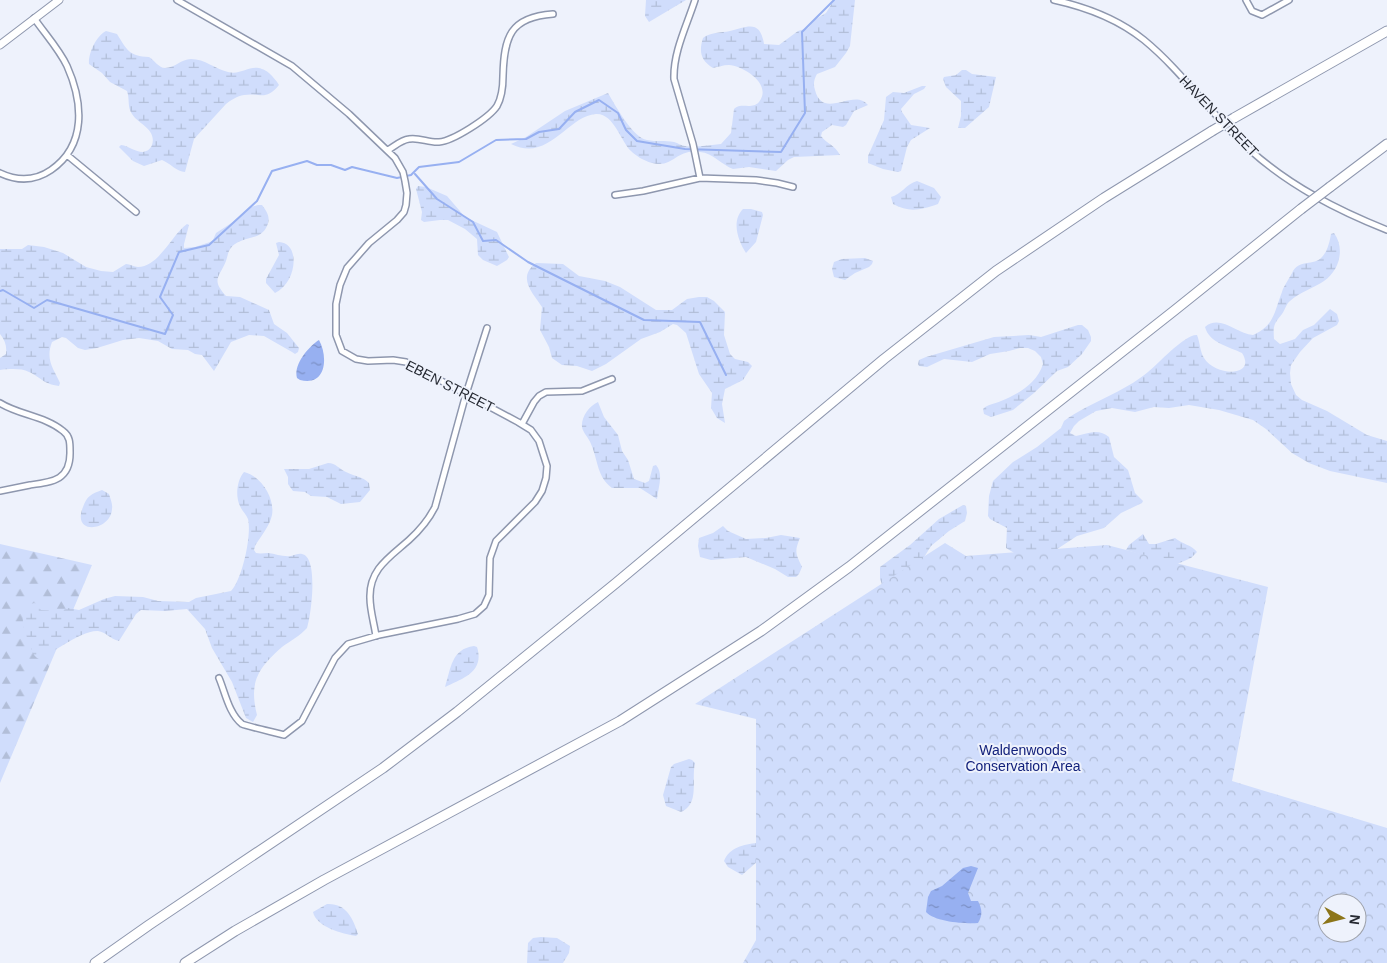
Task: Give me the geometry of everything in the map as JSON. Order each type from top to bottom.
[{"type":"highway","points":[[95,963],[383,768],[457,712],[616,583],[884,359],[996,271],[1104,198],[1212,131],[1387,31]]},
{"type":"highway","points":[[185,963],[235,931],[324,880],[620,722],[761,631],[849,567],[1301,209],[1387,144]]},
{"type":"main road","points":[[0,45],[59,0]]},
{"type":"street","name":"EBEN STREET","points":[[177,0],[292,66],[314,83],[388,150],[403,172],[407,193],[404,212],[357,254],[343,277],[336,304],[335,317],[337,340],[342,351],[356,359],[406,362],[522,424],[531,430],[542,447],[547,466],[542,491],[535,502],[496,541],[490,558],[490,589],[484,606],[475,614],[354,642],[339,653],[326,673],[302,721],[284,735],[243,724],[235,716],[219,678]]},
{"type":"street","points":[[695,0],[678,50],[674,79],[693,144],[700,178]]},
{"type":"street","name":"HAVEN STREET","points":[[1054,0],[1098,13],[1129,29],[1164,59],[1219,119],[1267,164],[1310,194],[1353,216],[1387,230]]},
{"type":"street","points":[[1246,0],[1252,11],[1259,15],[1269,12],[1289,0]]},
{"type":"street","points":[[388,150],[408,139],[442,142],[474,126],[490,115],[501,98],[504,55],[508,38],[521,23],[530,18],[537,15],[553,14]]},
{"type":"street","points":[[0,173],[9,178],[21,179],[33,178],[46,173],[61,163],[67,155],[76,135],[79,121],[79,106],[67,66],[60,53],[34,18]]},
{"type":"street","points":[[67,155],[136,212]]},
{"type":"street","points":[[615,195],[700,178],[756,180],[793,187]]},
{"type":"street","points":[[376,636],[370,600],[373,578],[380,566],[410,539],[432,514],[466,394],[488,328]]},
{"type":"street","points":[[522,424],[534,402],[546,392],[582,391],[612,379]]},
{"type":"street","points":[[0,403],[52,423],[64,431],[70,439],[70,461],[65,474],[52,482],[0,491]]},
{"type":"green space","points":[[646,0],[686,0],[649,22],[645,16]]},
{"type":"green space","points":[[834,0],[855,0],[850,46],[835,67],[817,74],[814,82],[815,90],[819,99],[825,103],[832,104],[855,99],[862,100],[868,105],[854,111],[843,127],[832,125],[822,132],[821,136],[840,155],[794,157],[776,171],[749,167],[733,169],[700,152],[683,154],[666,163],[651,163],[640,158],[627,147],[608,118],[596,114],[576,122],[557,137],[536,148],[524,148],[511,144],[526,137],[565,111],[608,93],[630,127],[642,138],[650,141],[674,142],[689,147],[721,144],[731,133],[734,109],[759,102],[762,89],[754,77],[742,69],[729,65],[713,68],[705,62],[701,47],[703,38],[712,34],[752,27],[759,31],[764,44],[779,45],[798,31],[808,28],[816,19],[826,13]]},
{"type":"green space","points":[[106,31],[117,34],[126,48],[133,54],[149,57],[163,68],[169,68],[184,60],[196,59],[234,73],[258,68],[269,73],[279,85],[266,95],[250,94],[241,96],[234,98],[226,104],[194,139],[185,172],[179,171],[162,160],[144,166],[133,161],[119,147],[121,145],[140,152],[146,151],[152,145],[152,135],[130,111],[127,91],[110,82],[102,73],[89,64],[93,46],[102,33]]},
{"type":"green space","points":[[962,70],[972,74],[996,77],[989,107],[965,128],[958,128],[961,116],[961,101],[946,87],[943,79],[944,77],[956,75]]},
{"type":"green space","points":[[926,86],[914,94],[901,109],[911,125],[930,128],[911,140],[907,147],[901,171],[883,169],[868,163],[868,156],[884,120],[886,97],[893,92],[904,93]]},
{"type":"green space","points":[[917,181],[934,188],[941,197],[938,204],[910,210],[893,204],[891,197]]},
{"type":"green space","points":[[418,186],[426,187],[447,196],[465,217],[497,232],[509,257],[507,260],[497,266],[483,260],[478,255],[477,239],[465,229],[448,220],[424,222],[421,220],[422,212],[416,189]]},
{"type":"green space","points":[[262,205],[268,215],[267,226],[261,234],[233,246],[219,275],[218,282],[226,296],[240,297],[269,310],[274,324],[287,333],[299,348],[295,354],[264,336],[249,335],[231,342],[214,371],[202,355],[188,350],[172,349],[158,341],[139,338],[123,340],[85,350],[78,348],[62,337],[52,342],[49,354],[51,364],[60,383],[59,386],[46,382],[26,371],[15,369],[0,370],[0,358],[6,354],[6,351],[5,343],[0,334],[0,249],[22,249],[28,245],[44,247],[63,253],[86,267],[113,272],[126,264],[138,267],[146,266],[159,256],[187,224],[189,225],[184,248],[210,242],[216,233],[251,207]]},
{"type":"green space","points":[[743,209],[762,212],[763,215],[756,242],[746,253],[740,243],[737,231],[737,219]]},
{"type":"green space","points":[[1334,233],[1340,252],[1334,271],[1324,281],[1289,302],[1277,320],[1274,339],[1280,344],[1295,339],[1303,330],[1314,325],[1330,309],[1337,314],[1339,321],[1337,325],[1313,338],[1291,365],[1291,384],[1296,395],[1302,400],[1327,411],[1367,435],[1387,441],[1387,483],[1330,471],[1309,463],[1292,453],[1266,429],[1253,420],[1219,410],[1189,405],[1169,408],[1154,407],[1135,412],[1112,408],[1096,411],[1079,421],[1070,433],[1076,436],[1097,432],[1109,437],[1114,457],[1128,470],[1135,493],[1143,501],[1142,503],[1121,513],[1104,528],[1077,536],[1048,555],[1016,554],[1006,548],[1007,528],[988,516],[989,496],[993,481],[1013,462],[1037,447],[1061,428],[1064,421],[1138,379],[1179,344],[1192,336],[1197,335],[1204,358],[1217,369],[1233,372],[1240,370],[1244,367],[1245,361],[1242,353],[1215,341],[1205,327],[1217,323],[1223,324],[1253,335],[1266,327],[1273,317],[1283,290],[1293,271],[1298,266],[1319,260],[1328,247],[1331,234]]},
{"type":"green space","points":[[276,243],[286,244],[291,249],[294,264],[288,281],[275,293],[266,283],[266,279],[279,255]]},
{"type":"green space","points":[[865,258],[873,261],[869,267],[845,280],[834,277],[832,269],[834,262],[842,259]]},
{"type":"green space","points":[[536,263],[563,264],[579,276],[605,281],[620,287],[656,310],[672,310],[687,299],[699,297],[707,297],[714,301],[725,312],[724,335],[730,354],[735,359],[748,362],[752,366],[743,380],[725,389],[722,404],[725,423],[717,418],[711,408],[712,393],[699,374],[686,333],[677,325],[673,324],[660,332],[641,339],[606,364],[592,371],[577,366],[562,365],[552,358],[549,347],[540,330],[542,307],[528,286],[527,274]]},
{"type":"green space","points":[[1082,325],[1088,330],[1091,337],[1091,341],[1082,354],[1068,367],[1057,371],[1013,410],[991,417],[984,414],[983,409],[1021,391],[1032,382],[1040,371],[1043,364],[1041,357],[1035,351],[1028,348],[1020,348],[990,354],[972,362],[944,359],[927,367],[919,366],[918,364],[919,360],[926,357],[994,337],[1029,335],[1041,337]]},
{"type":"green space","points":[[598,402],[604,417],[618,435],[622,451],[628,460],[634,479],[645,483],[649,481],[653,466],[656,465],[660,473],[657,499],[640,488],[612,488],[603,479],[591,444],[582,427],[586,412]]},
{"type":"green space","points":[[328,463],[369,483],[370,490],[360,502],[341,504],[327,497],[311,496],[305,492],[293,491],[288,484],[288,477],[284,469],[309,469]]},
{"type":"green space","points":[[244,472],[256,478],[266,489],[272,508],[269,523],[254,550],[256,553],[285,556],[302,554],[311,565],[312,576],[312,600],[307,628],[273,655],[261,670],[255,685],[254,694],[257,715],[253,722],[246,718],[232,682],[212,648],[205,629],[187,609],[165,611],[141,610],[136,614],[119,641],[98,631],[90,632],[73,639],[42,657],[37,658],[34,655],[25,631],[23,618],[26,606],[34,603],[41,610],[61,611],[68,608],[79,610],[115,596],[143,597],[158,601],[189,602],[196,598],[231,591],[242,568],[249,535],[248,519],[238,502],[237,493],[238,484]]},
{"type":"green space","points":[[102,490],[109,494],[112,507],[110,516],[99,526],[87,526],[82,523],[83,507],[90,496]]},
{"type":"green space","points":[[963,505],[966,506],[967,513],[965,521],[931,546],[918,567],[884,590],[880,579],[880,567],[910,545],[939,519]]},
{"type":"green space","points":[[723,526],[728,531],[746,539],[781,535],[800,538],[796,550],[802,567],[799,574],[796,577],[788,577],[775,569],[746,557],[711,560],[700,557],[699,538],[713,533]]},
{"type":"green space","points":[[1143,534],[1149,544],[1156,544],[1175,538],[1197,552],[1191,558],[1175,565],[1126,550],[1129,545]]},
{"type":"green space","name":"Waldenwoods Conservation Area","points":[[945,543],[966,556],[1107,545],[1268,587],[1232,781],[1387,828],[1387,963],[743,963],[756,940],[756,719],[695,704]]},
{"type":"green space","points":[[0,544],[92,565],[0,783]]},
{"type":"green space","points":[[477,647],[479,656],[475,669],[465,677],[445,687],[456,656],[466,648]]},
{"type":"green space","points":[[689,759],[695,763],[693,798],[691,804],[681,812],[666,806],[663,795],[671,767],[674,764]]},
{"type":"green space","points":[[757,843],[766,854],[742,875],[728,867],[724,861],[729,853],[747,844]]},
{"type":"green space","points":[[327,904],[339,906],[348,913],[356,928],[358,934],[356,936],[344,934],[319,922],[313,912]]},
{"type":"green space","points":[[533,938],[557,938],[570,946],[569,953],[563,963],[527,963],[528,943]]},
{"type":"water","points":[[319,340],[324,354],[323,369],[316,379],[309,381],[300,380],[297,378],[297,367],[307,351]]},
{"type":"water","points":[[971,866],[978,868],[968,893],[971,901],[978,901],[980,907],[981,915],[978,923],[958,923],[943,920],[926,912],[928,897],[931,891],[942,886],[963,868]]},
{"type":"waterway","points":[[0,291],[3,290],[34,308],[47,300],[165,334],[173,315],[160,297],[179,252],[209,245],[257,201],[272,171],[307,161],[317,165],[331,165],[345,170],[352,167],[397,178],[411,175],[419,167],[459,162],[496,140],[526,139],[539,132],[559,129],[575,112],[599,100],[618,113],[626,130],[637,141],[685,149],[781,152],[805,113],[802,32],[834,0]]},
{"type":"waterway","points":[[415,174],[437,199],[473,222],[483,241],[496,240],[528,262],[644,320],[700,322],[726,375]]}]
